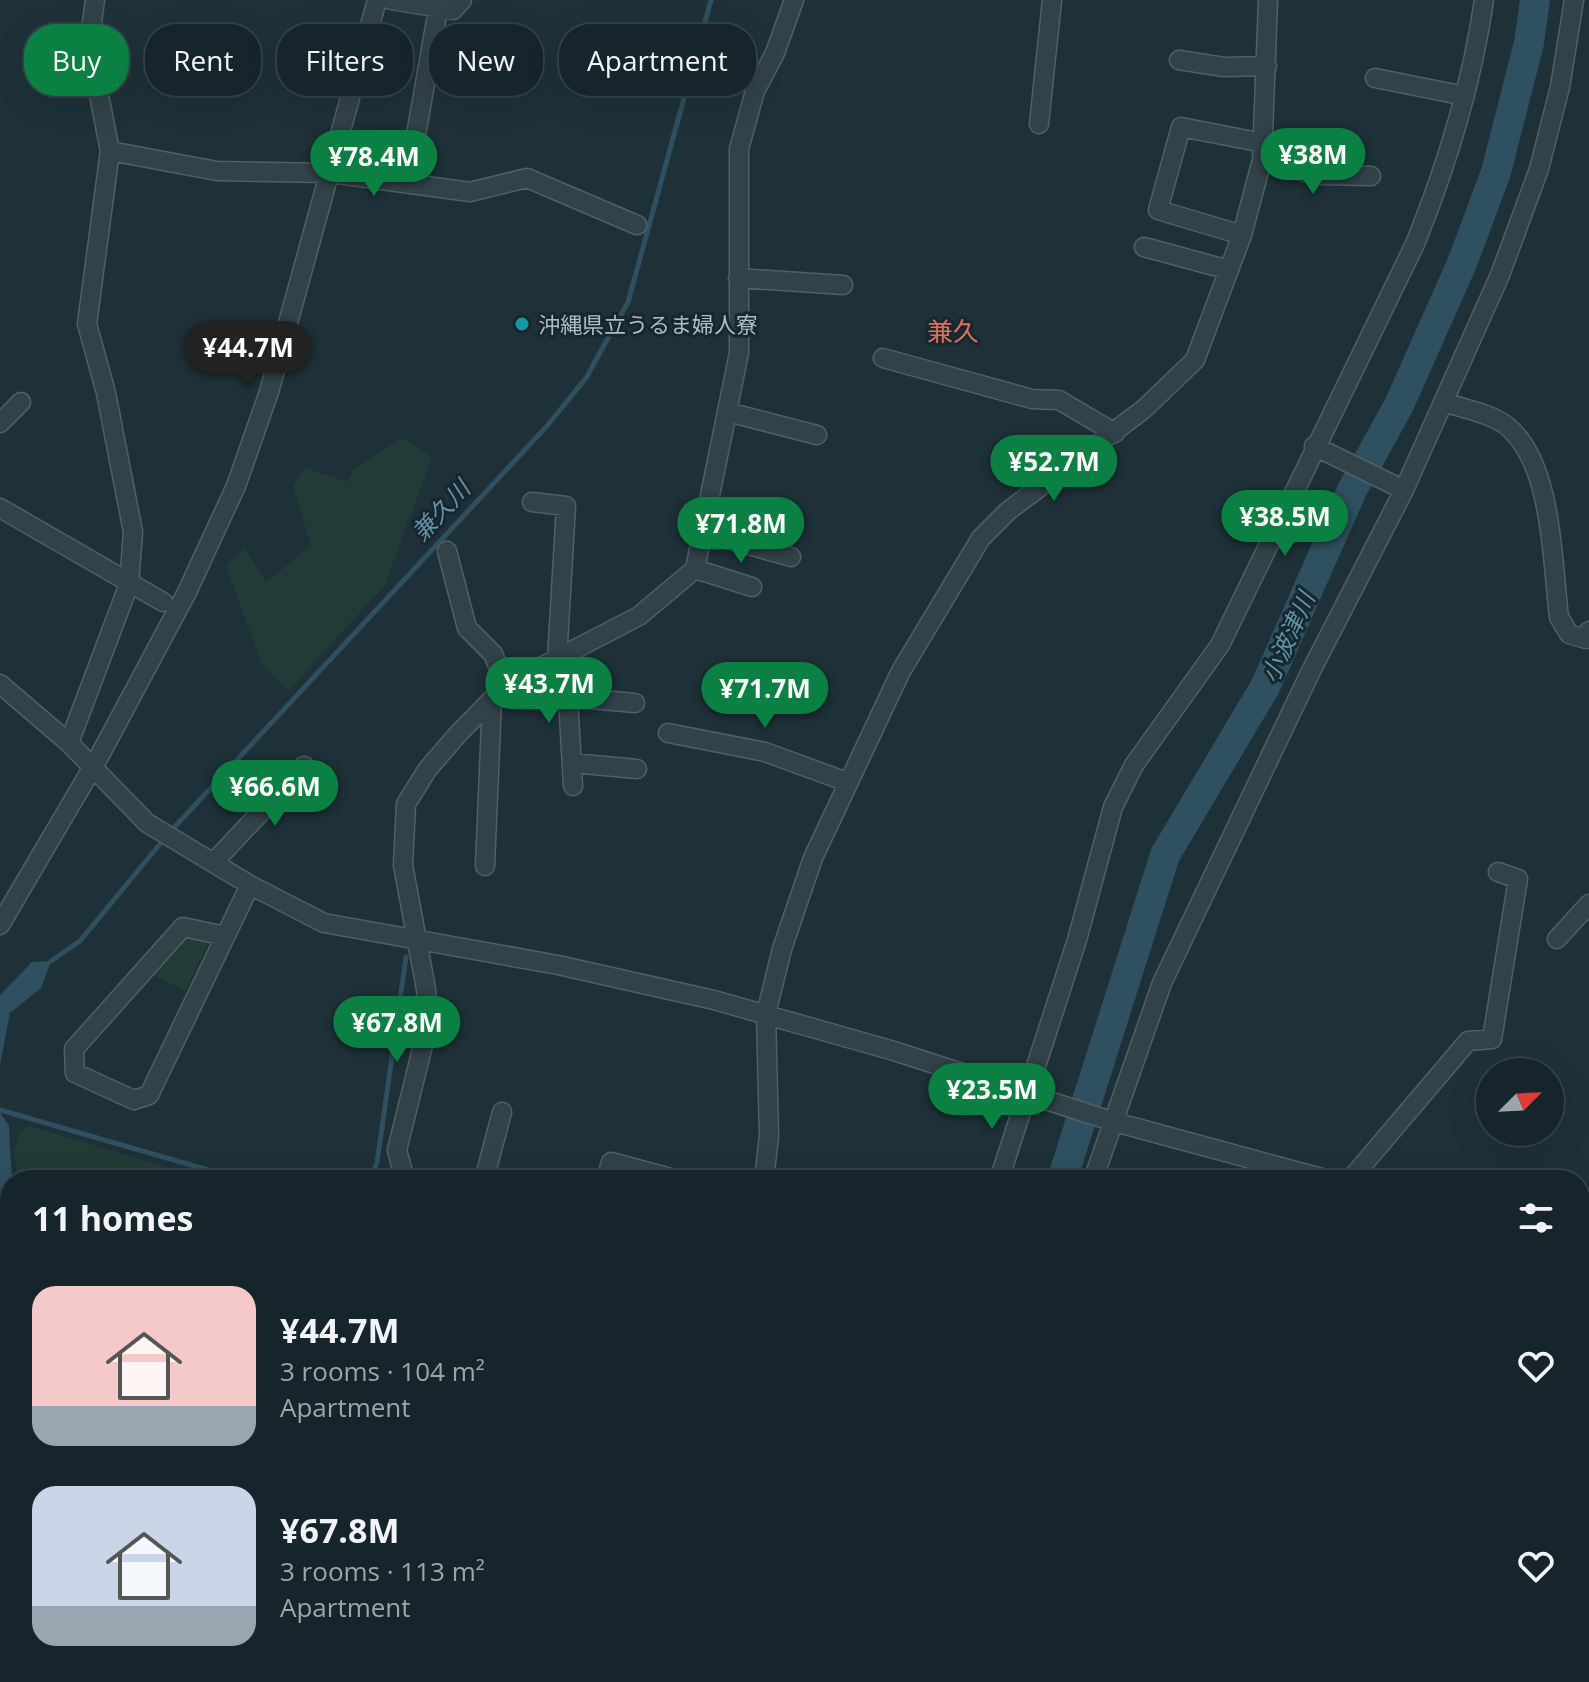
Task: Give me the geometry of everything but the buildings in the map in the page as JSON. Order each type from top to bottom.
[{"type":"street","points":[[69,743],[129,584],[133,532],[106,393],[87,324],[110,151],[89,44],[95,0]]},
{"type":"street","points":[[0,925],[93,768],[187,592],[236,486],[269,392],[377,0]]},
{"type":"street","points":[[391,0],[453,10],[462,0]]},
{"type":"street","points":[[402,1170],[397,1150],[428,1025],[426,989],[414,938],[403,865],[406,804],[427,770],[506,685],[639,616],[695,569],[739,353],[739,149],[755,91],[775,53],[794,0]]},
{"type":"street","points":[[1039,124],[1052,0]]},
{"type":"street","points":[[765,1170],[769,1136],[766,1014],[799,897],[847,782],[901,671],[981,538],[1008,511],[1115,433],[1195,360],[1242,235],[1263,151],[1268,0]]},
{"type":"street","points":[[1003,1170],[1034,1098],[1113,807],[1134,765],[1220,645],[1415,244],[1440,180],[1465,96],[1484,0]]},
{"type":"street","points":[[1095,1170],[1105,1119],[1162,983],[1398,486],[1444,402],[1528,205],[1560,87],[1574,0]]},
{"type":"street","points":[[408,181],[438,9]]},
{"type":"street","points":[[1179,60],[1224,67],[1267,66]]},
{"type":"street","points":[[1375,78],[1465,96]]},
{"type":"street","points":[[1242,235],[1158,210],[1181,127],[1263,151],[1316,175],[1371,176]]},
{"type":"street","points":[[110,151],[217,171],[330,173],[408,181],[470,192],[527,178],[637,225]]},
{"type":"street","points":[[1144,247],[1229,270]]},
{"type":"street","points":[[738,278],[843,285]]},
{"type":"street","points":[[883,358],[1032,399],[1059,400],[1115,433]]},
{"type":"street","points":[[1,420],[21,402]]},
{"type":"street","points":[[1444,402],[1494,418],[1509,427],[1537,466],[1559,617],[1569,634],[1586,639],[1589,631]]},
{"type":"street","points":[[728,412],[817,435]]},
{"type":"street","points":[[1318,448],[1398,486]]},
{"type":"street","points":[[532,502],[566,506],[557,660],[568,697],[573,786]]},
{"type":"street","points":[[0,508],[163,602]]},
{"type":"street","points":[[702,532],[791,557]]},
{"type":"street","points":[[447,551],[467,628],[493,654],[506,685]]},
{"type":"street","points":[[695,569],[752,587]]},
{"type":"street","points":[[0,684],[69,743],[147,823],[250,885],[324,923],[607,975],[766,1014],[1034,1098],[1292,1170]]},
{"type":"street","points":[[568,697],[635,703]]},
{"type":"street","points":[[485,866],[492,700]]},
{"type":"street","points":[[668,733],[765,752],[847,782]]},
{"type":"street","points":[[572,763],[637,769]]},
{"type":"street","points":[[214,862],[304,766]]},
{"type":"street","points":[[1358,1170],[1468,1041],[1492,1039],[1518,879],[1498,872]]},
{"type":"street","points":[[225,936],[183,927],[74,1049],[75,1073],[134,1100],[149,1095],[250,885]]},
{"type":"street","points":[[1557,939],[1589,904]]},
{"type":"street","points":[[487,1170],[502,1112]]},
{"type":"street","points":[[609,1170],[611,1162],[633,1170]]},
{"type":"green space","points":[[402,438],[432,457],[385,585],[288,691],[261,662],[226,566],[245,547],[266,583],[311,545],[293,487],[304,467],[346,482],[354,469]]},
{"type":"green space","points":[[188,931],[208,943],[185,991],[148,972]]},
{"type":"green space","points":[[29,1126],[176,1170],[17,1170],[14,1150],[19,1133]]},
{"type":"water","points":[[51,961],[41,988],[10,1013],[0,1065],[0,995],[32,962]]},
{"type":"water","points":[[0,1112],[9,1126],[11,1170],[0,1170]]},
{"type":"waterway","name":"兼久川","points":[[171,831],[547,426],[586,378],[628,302],[711,0]]},
{"type":"waterway","name":"小波津川","points":[[1065,1170],[1165,855],[1265,687],[1352,490],[1399,405],[1463,261],[1496,172],[1529,43],[1535,0]]},
{"type":"waterway","name":"兼久川","points":[[51,961],[80,941],[164,839]]},
{"type":"waterway","points":[[374,1170],[406,957]]},
{"type":"waterway","points":[[0,1110],[208,1170]]},
{"type":"place","name":"沖縄県立うるま婦人寮","points":[[522,324]]},
{"type":"district","name":"兼久","points":[[953,331]]}]
